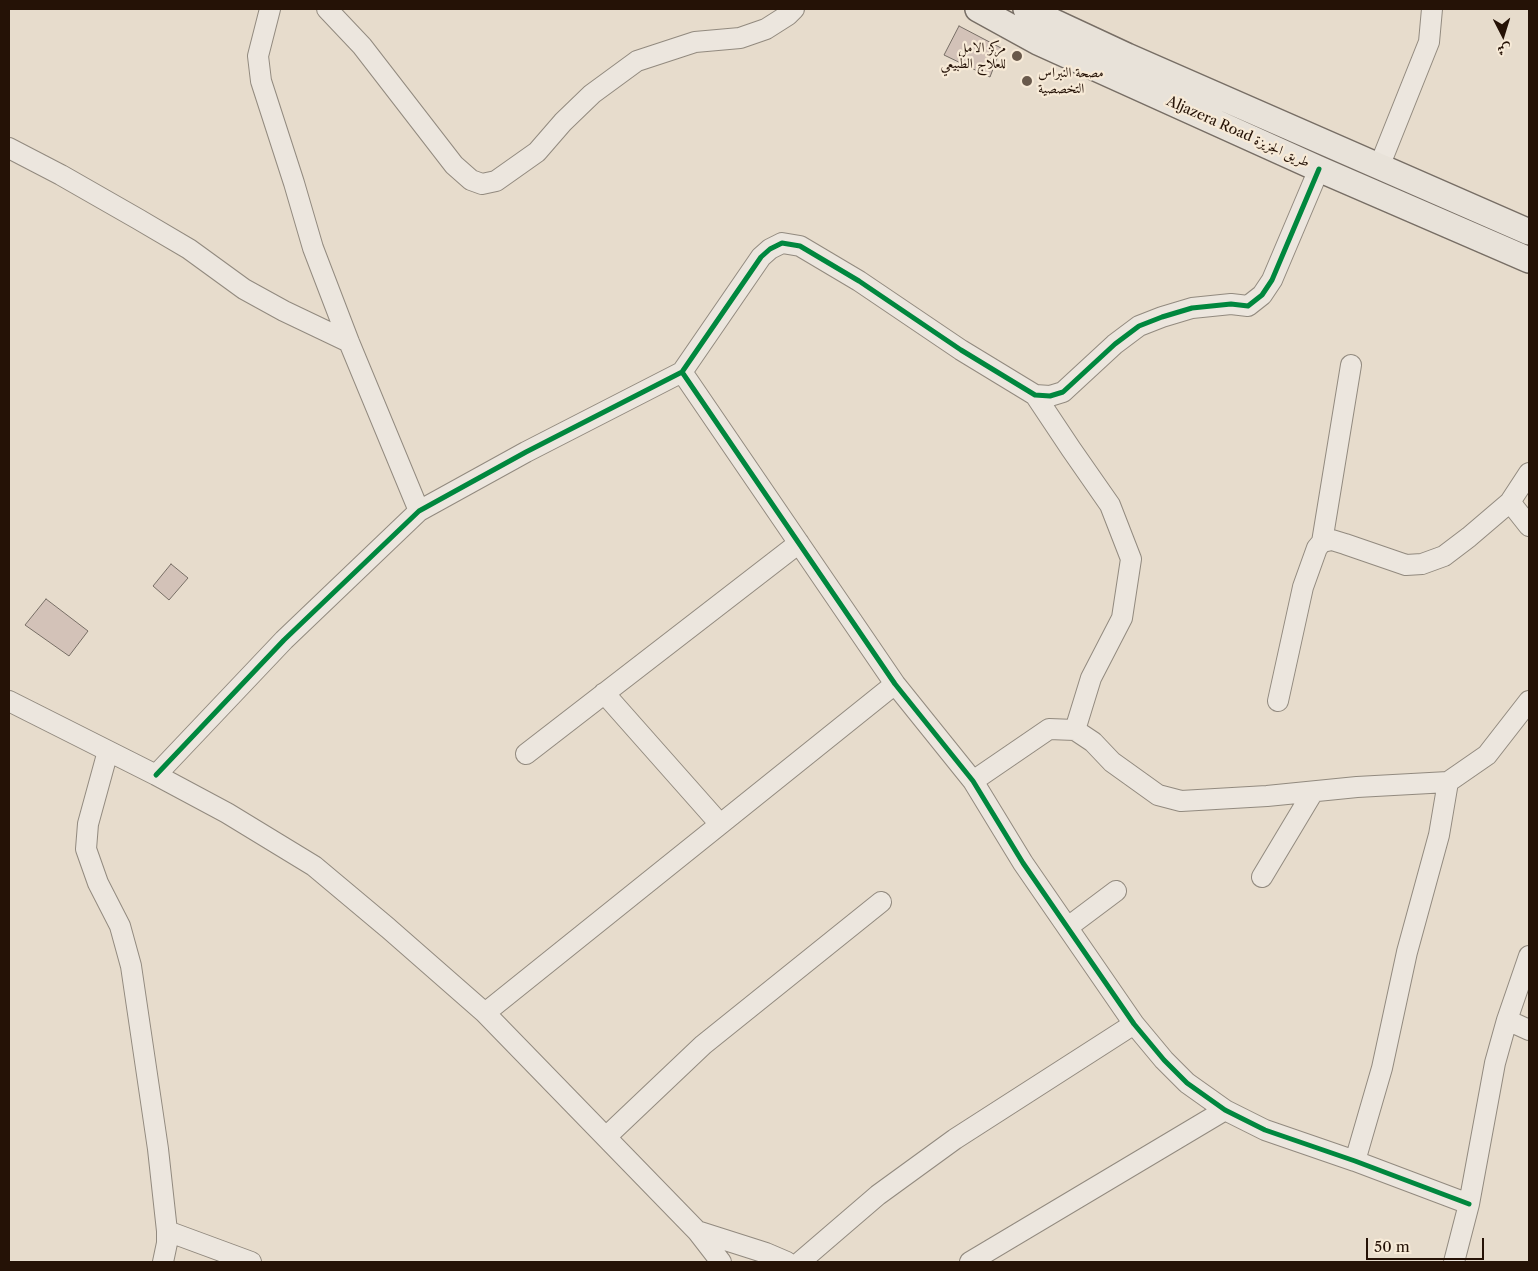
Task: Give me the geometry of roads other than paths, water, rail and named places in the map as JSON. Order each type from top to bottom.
[{"type":"main road","name":"Aljazera Road طريق الجزيزة","points":[[978,9],[1038,42],[1319,169],[1529,260]]},
{"type":"main road","name":"Aljazera Road طريق الجزيزة","points":[[1026,9],[1127,56],[1529,232]]},
{"type":"street","points":[[270,9],[258,56],[261,81],[313,248],[349,342],[419,511]]},
{"type":"street","points":[[327,9],[362,46],[454,165],[471,180],[482,184],[496,181],[537,152],[563,122],[592,94],[637,61],[695,42],[740,38],[766,29],[794,9]]},
{"type":"street","points":[[1379,167],[1429,42],[1432,9]]},
{"type":"street","points":[[9,148],[147,224],[189,250],[244,289],[284,312],[349,342]]},
{"type":"street","points":[[156,775],[284,640],[419,511],[526,452],[682,372],[762,257],[770,249],[782,244],[800,246],[859,281],[961,350],[1035,394],[1050,396],[1063,392],[1115,344],[1139,326],[1162,316],[1192,308],[1231,304],[1248,306],[1262,295],[1272,280],[1319,169]]},
{"type":"street","points":[[1278,701],[1303,587],[1317,548],[1322,542],[1351,364]]},
{"type":"street","points":[[682,372],[896,684],[973,781],[1023,863],[1134,1024],[1164,1060],[1187,1083],[1225,1110],[1265,1130],[1355,1161],[1469,1204]]},
{"type":"street","points":[[1035,394],[1110,505],[1131,559],[1122,618],[1091,678],[1075,730]]},
{"type":"street","points":[[1322,542],[1332,540],[1406,565],[1422,564],[1444,556],[1469,537],[1510,502],[1529,473]]},
{"type":"street","points":[[1510,502],[1529,526]]},
{"type":"street","points":[[526,754],[799,543]]},
{"type":"street","points":[[485,1013],[896,684]]},
{"type":"street","points":[[604,693],[720,824]]},
{"type":"street","points":[[9,701],[227,813],[314,866],[485,1013],[697,1231],[721,1262]]},
{"type":"street","points":[[973,781],[1049,729],[1075,730],[1093,742],[1112,762],[1158,795],[1181,801],[1267,796],[1357,786],[1448,782],[1487,755],[1529,701]]},
{"type":"street","points":[[108,751],[88,824],[86,849],[98,883],[120,926],[131,966],[158,1149],[167,1231],[167,1243],[163,1262]]},
{"type":"street","points":[[1355,1161],[1382,1068],[1407,952],[1439,835],[1448,782]]},
{"type":"street","points":[[1262,877],[1313,792]]},
{"type":"street","points":[[1068,926],[1116,891]]},
{"type":"street","points":[[606,1137],[703,1045],[881,902]]},
{"type":"street","points":[[1454,1262],[1469,1204],[1495,1063],[1507,1020],[1529,956]]},
{"type":"street","points":[[1507,1020],[1529,1030]]},
{"type":"street","points":[[800,1262],[878,1195],[956,1139],[1134,1024]]},
{"type":"street","points":[[970,1262],[1225,1110]]},
{"type":"street","points":[[167,1231],[251,1262]]},
{"type":"street","points":[[697,1231],[766,1253],[787,1262]]},
{"type":"place","name":"مركز الامل للعلاج الطبيعي","points":[[1017,56]]},
{"type":"place","name":"مصحة النبراس التخصصية","points":[[1027,81]]}]
